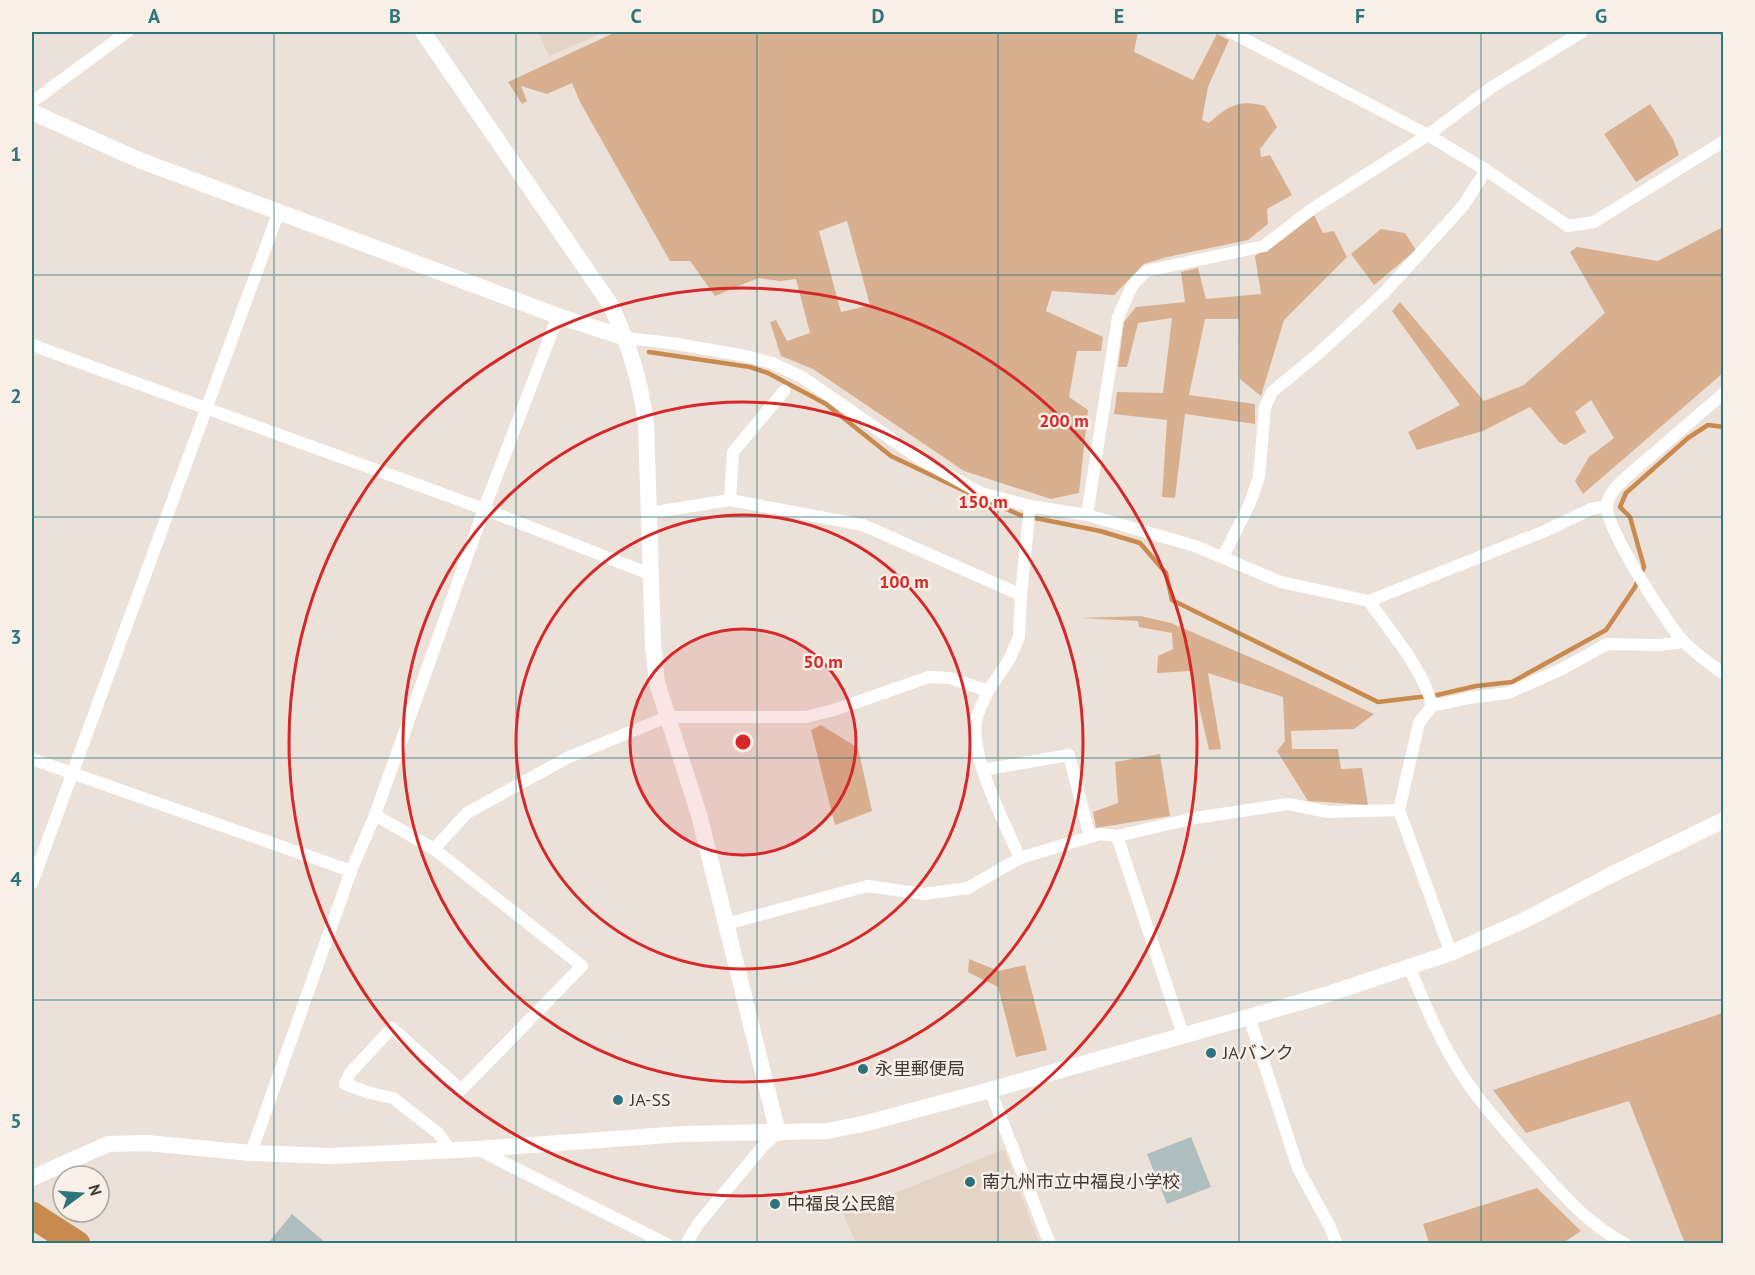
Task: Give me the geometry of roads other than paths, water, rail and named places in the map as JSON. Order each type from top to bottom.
[{"type":"street","points":[[32,102],[127,32]]},
{"type":"street","points":[[423,32],[610,304],[626,338],[642,393],[646,423],[657,682],[699,815],[778,1133]]},
{"type":"street","points":[[1231,32],[1428,135],[1486,170],[1568,226],[1594,222],[1724,141]]},
{"type":"street","points":[[1087,515],[1118,317],[1132,286],[1146,271],[1264,246],[1312,209],[1428,135],[1492,87],[1582,32]]},
{"type":"street","points":[[32,112],[139,160],[558,316],[626,338],[671,343],[746,356],[772,363],[802,377],[932,466],[981,493],[1028,514],[1087,515],[1195,546],[1281,582],[1369,601],[1545,531],[1591,509],[1607,506]]},
{"type":"street","points":[[1223,557],[1250,503],[1259,477],[1265,406],[1272,392],[1384,293],[1463,206],[1486,170]]},
{"type":"street","points":[[32,882],[279,211]]},
{"type":"street","points":[[251,1153],[351,871],[375,815],[484,509],[558,316]]},
{"type":"street","points":[[32,345],[484,509],[652,575]]},
{"type":"street","points":[[730,500],[733,452],[784,391]]},
{"type":"street","points":[[1724,393],[1624,479],[1613,491],[1607,506],[1609,519],[1639,576],[1674,630],[1684,642],[1724,674]]},
{"type":"street","points":[[649,513],[730,500],[863,525],[1021,595]]},
{"type":"street","points":[[1020,858],[983,770],[976,736],[976,718],[988,691],[1010,660],[1019,637],[1028,514]]},
{"type":"street","points":[[1369,601],[1421,675],[1430,699],[1419,723],[1400,810],[1451,953]]},
{"type":"street","points":[[1430,699],[1469,698],[1508,693],[1562,669],[1607,644],[1659,645],[1684,642]]},
{"type":"street","points":[[434,849],[467,813],[569,757],[667,717],[806,717],[834,710],[929,677],[950,678],[988,691]]},
{"type":"street","points":[[983,770],[1069,755],[1090,837]]},
{"type":"street","points":[[32,759],[351,871]]},
{"type":"street","points":[[726,924],[867,886],[924,894],[968,888],[1020,858],[1100,834],[1117,836],[1195,818],[1288,804],[1328,812],[1400,810]]},
{"type":"street","points":[[375,815],[434,849],[582,966],[460,1090],[392,1029],[350,1073],[345,1084],[393,1098],[438,1132],[451,1151]]},
{"type":"street","points":[[37,1175],[108,1144],[147,1143],[251,1153],[330,1156],[451,1151],[682,1134],[828,1131],[867,1123],[1325,995],[1451,953],[1525,921],[1613,874],[1724,820]]},
{"type":"street","points":[[1117,836],[1183,1035]]},
{"type":"street","points":[[1408,966],[1435,1029],[1470,1087],[1562,1194],[1602,1231],[1626,1244]]},
{"type":"street","points":[[1249,1017],[1298,1168],[1337,1244]]},
{"type":"street","points":[[990,1090],[1050,1244]]},
{"type":"street","points":[[686,1244],[698,1224],[764,1145],[778,1133]]},
{"type":"street","points":[[477,1149],[667,1244]]},
{"type":"waterway","points":[[649,352],[750,367],[768,373],[826,404],[891,456],[973,495]]},
{"type":"waterway","points":[[981,498],[1020,515],[1100,531],[1140,543],[1166,573],[1172,600],[1378,702],[1512,682],[1606,630],[1635,587],[1644,567],[1630,517],[1620,507],[1626,493],[1688,438],[1708,425],[1724,427]]},
{"type":"waterway","points":[[32,1215],[77,1244]]},
{"type":"place","name":"JAバンク","points":[[1211,1053]]},
{"type":"place","name":"永里郵便局","points":[[863,1069]]},
{"type":"place","name":"JA-SS","points":[[618,1100]]},
{"type":"place","name":"南九州市立中福良小学校","points":[[970,1182]]},
{"type":"place","name":"中福良公民館","points":[[775,1204]]}]
